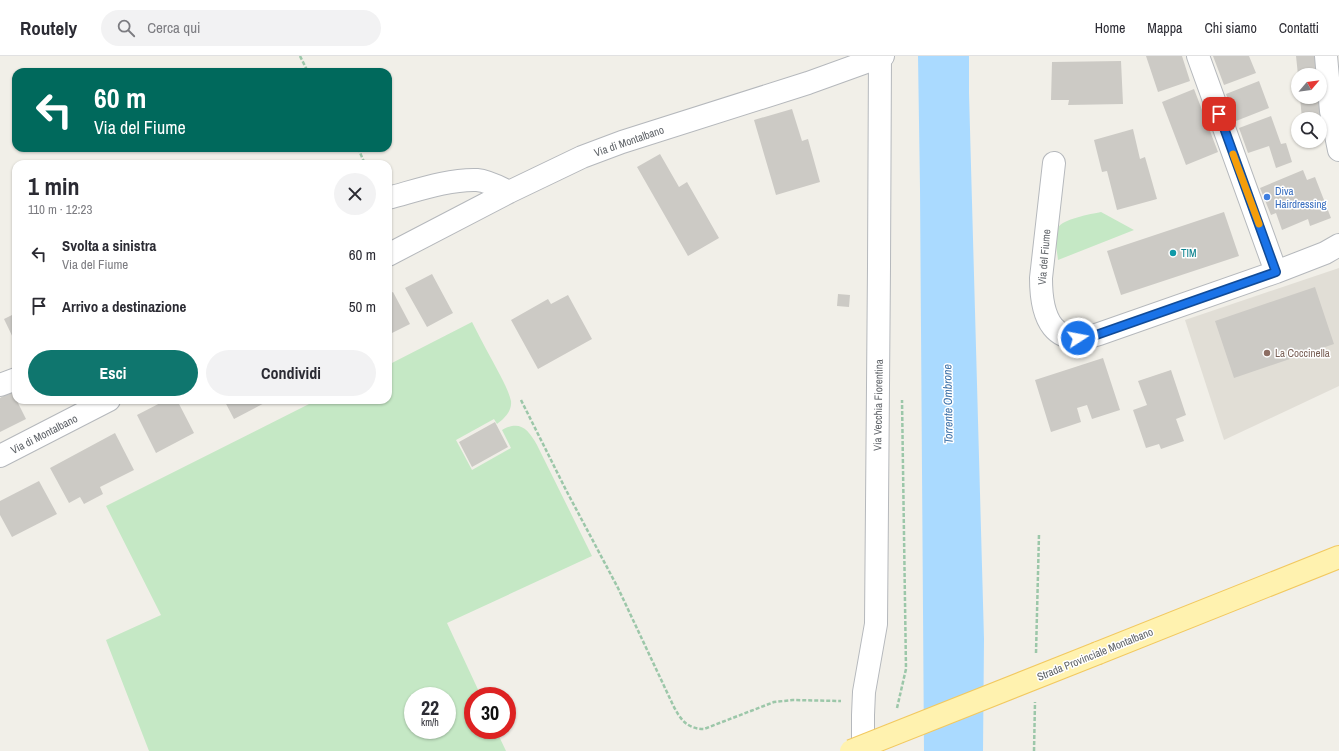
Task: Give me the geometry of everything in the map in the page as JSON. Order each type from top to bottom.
[{"type":"main road","name":"Strada Provinciale Montalbano","points":[[851,751],[1339,557]]},
{"type":"street","name":"Via di Montalbano","points":[[392,253],[509,192],[582,157],[622,142],[808,83],[881,56]]},
{"type":"street","name":"Via Vecchia Fiorentina","points":[[863,751],[864,701],[867,670],[876,624],[881,56]]},
{"type":"street","points":[[1198,56],[1276,272]]},
{"type":"street","points":[[1326,56],[1331,111],[1339,150]]},
{"type":"street","name":"Via del Fiume","points":[[1054,163],[1041,289],[1045,312],[1055,330],[1070,338],[1088,338],[1276,272],[1325,253],[1339,245]]},
{"type":"street","points":[[392,197],[454,182],[477,180],[496,185],[509,192]]},
{"type":"street","points":[[0,385],[12,380]]},
{"type":"street","name":"Via di Montalbano","points":[[0,456],[101,404]]},
{"type":"path","points":[[300,56],[306,68]]},
{"type":"path","points":[[522,400],[566,490],[618,588],[673,705],[684,722],[696,729],[704,729],[765,705],[784,700],[864,701]]},
{"type":"path","points":[[1036,658],[1039,534]]},
{"type":"path","points":[[1034,751],[1035,697]]},
{"type":"shaded area","name":"La Coccinella","points":[[1339,268],[1339,386],[1224,440],[1185,320]]},
{"type":"green space","points":[[1101,212],[1134,230],[1058,260],[1056,236],[1058,228],[1065,222],[1077,217]]},
{"type":"green space","points":[[472,322],[500,375],[510,398],[511,405],[507,414],[497,424],[494,419],[456,440],[472,470],[511,448],[502,430],[508,427],[519,426],[527,431],[537,445],[592,556],[447,623],[477,687],[464,687],[464,739],[500,739],[506,751],[149,751],[106,640],[161,615],[106,506],[309,404],[392,404],[392,363]]},
{"type":"water","name":"Torrente Ombrone","points":[[918,56],[969,56],[984,639],[983,751],[924,751]]},
{"type":"building","points":[[1146,56],[1182,56],[1190,81],[1158,92]]},
{"type":"building","points":[[1213,56],[1249,56],[1256,73],[1224,85]]},
{"type":"building","points":[[1296,56],[1317,56],[1318,68],[1297,68]]},
{"type":"building","points":[[1121,61],[1123,104],[1068,105],[1069,100],[1051,100],[1052,62]]},
{"type":"building","points":[[1259,81],[1269,108],[1236,121],[1226,94]]},
{"type":"building","points":[[1194,89],[1218,152],[1186,165],[1162,102]]},
{"type":"building","points":[[1301,104],[1322,104],[1322,112],[1301,112]]},
{"type":"building","points":[[792,109],[802,141],[808,139],[820,182],[776,195],[754,120]]},
{"type":"building","points":[[1271,116],[1281,144],[1286,143],[1292,162],[1276,168],[1269,146],[1248,153],[1239,128]]},
{"type":"building","points":[[1133,129],[1140,159],[1145,157],[1157,199],[1117,210],[1107,171],[1102,172],[1094,140]]},
{"type":"building","points":[[660,154],[679,187],[687,182],[719,238],[688,256],[637,167]]},
{"type":"building","points":[[1303,170],[1307,180],[1315,177],[1331,218],[1310,226],[1308,219],[1282,230],[1276,213],[1271,215],[1260,188]]},
{"type":"building","name":"TIM","points":[[1224,212],[1239,256],[1121,295],[1107,251]]},
{"type":"building","points":[[432,274],[453,313],[427,327],[405,288]]},
{"type":"building","points":[[1315,287],[1334,344],[1234,378],[1215,321]]},
{"type":"building","points":[[392,292],[410,324],[392,333]]},
{"type":"building","points":[[838,294],[850,295],[849,307],[837,306]]},
{"type":"building","points":[[568,295],[592,339],[538,369],[511,320],[548,299],[551,304]]},
{"type":"building","points":[[12,315],[12,336],[4,319]]},
{"type":"building","points":[[1103,358],[1120,410],[1092,419],[1087,405],[1077,408],[1081,422],[1051,432],[1035,380]]},
{"type":"building","points":[[1171,370],[1186,415],[1176,419],[1184,441],[1161,449],[1159,444],[1146,448],[1133,410],[1147,405],[1138,381]]},
{"type":"building","points":[[12,391],[12,404],[18,404],[26,419],[0,432],[0,398]]},
{"type":"building","points":[[158,404],[179,404],[194,433],[156,453],[137,415]]},
{"type":"building","points":[[226,404],[262,404],[234,419]]},
{"type":"building","points":[[495,422],[508,447],[472,467],[459,442]]},
{"type":"building","points":[[115,433],[134,470],[100,487],[103,494],[84,504],[80,497],[69,503],[50,468]]},
{"type":"building","points":[[39,481],[57,514],[12,537],[0,515],[0,501]]},
{"type":"slow traffic","points":[[1233,154],[1259,224]]},
{"type":"place","name":"Diva Hairdressing","points":[[1267,197]]},
{"type":"place","name":"TIM","points":[[1173,253]]},
{"type":"place","name":"La Coccinella","points":[[1267,353]]},
{"type":"route","points":[[1078,338],[1088,338],[1276,272],[1219,114]]}]
